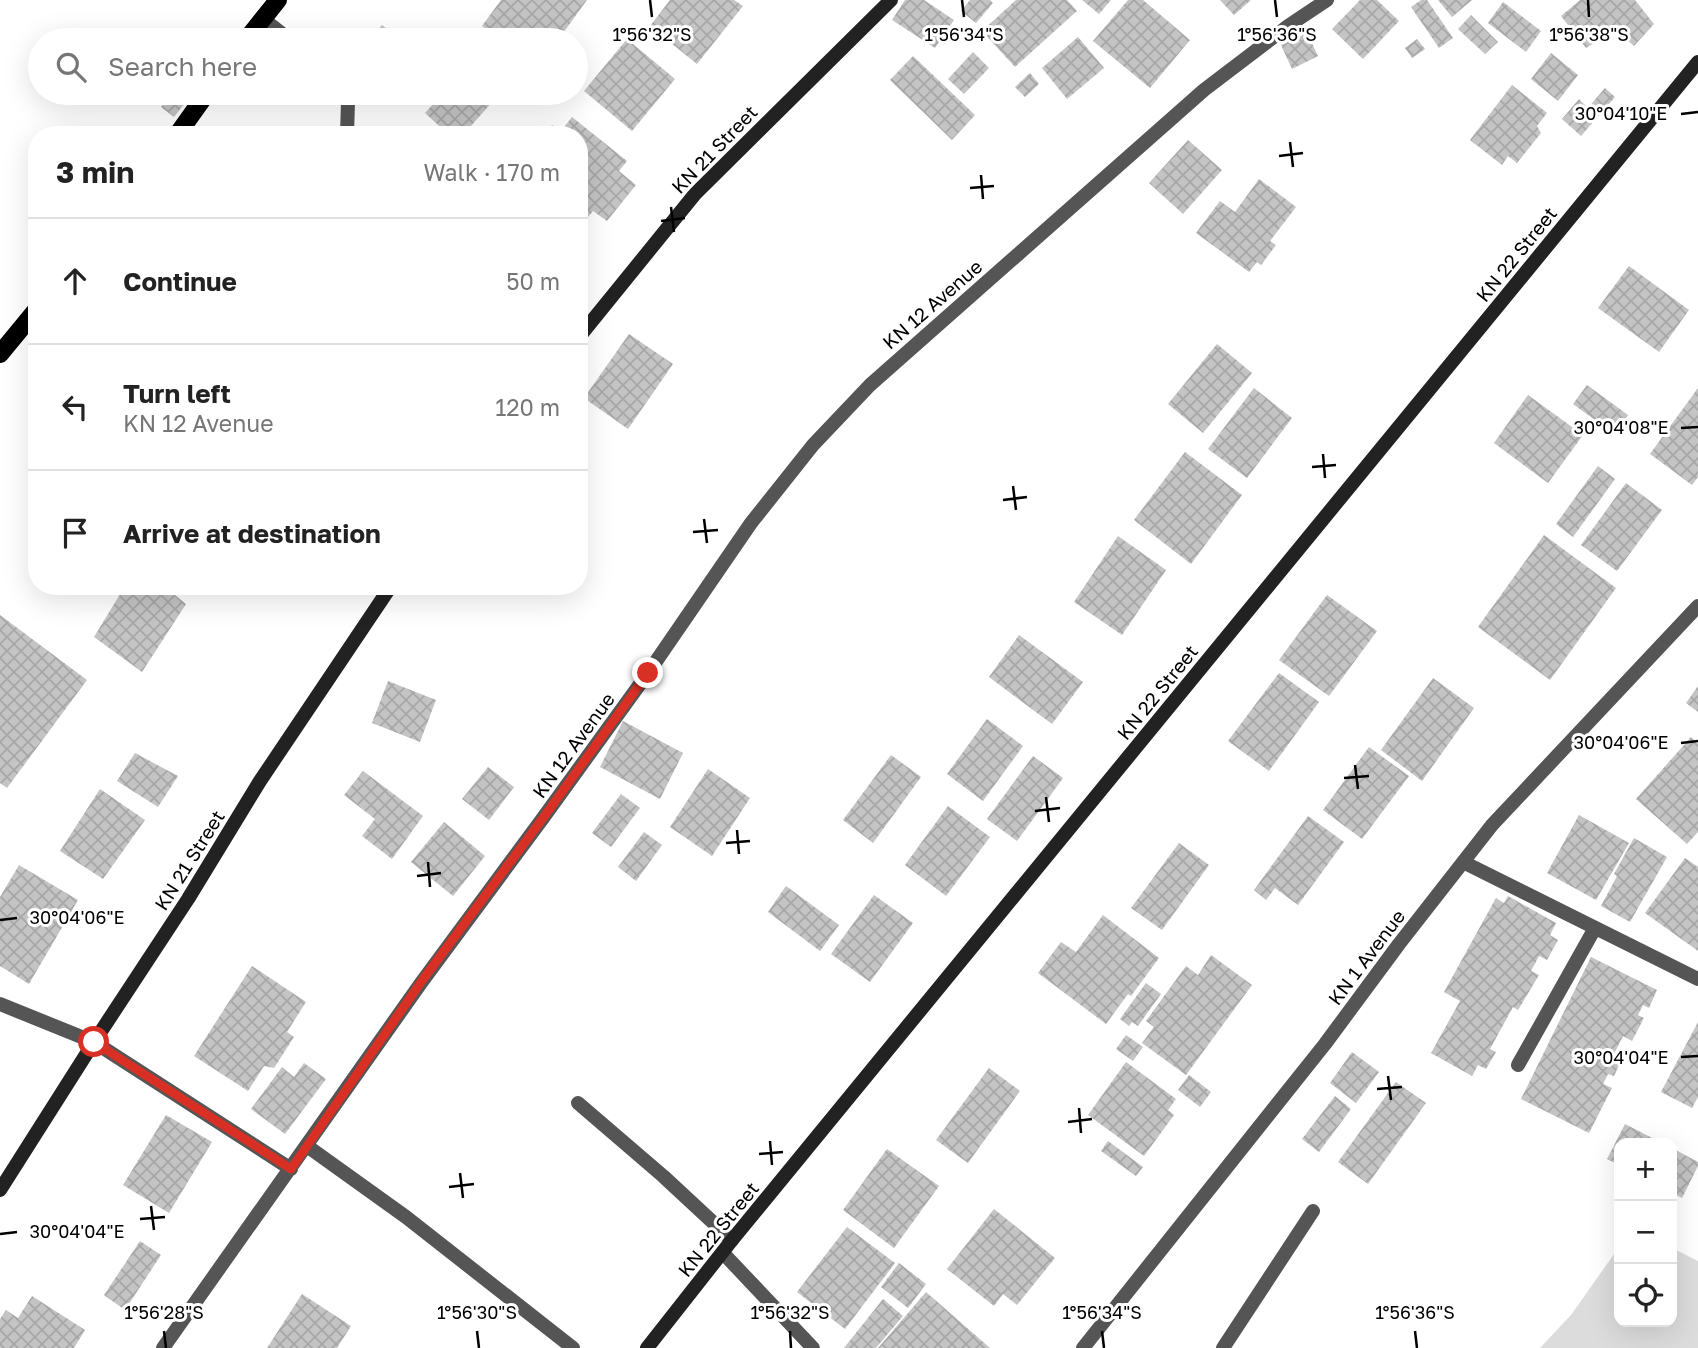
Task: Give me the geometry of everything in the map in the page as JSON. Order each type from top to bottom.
[{"type":"main road","points":[[255,28],[278,0]]},
{"type":"main road","points":[[183,126],[198,105]]},
{"type":"main road","points":[[0,354],[28,320]]},
{"type":"street","name":"KN 21 Street","points":[[588,326],[695,194],[891,0]]},
{"type":"street","name":"KN 12 Avenue","points":[[163,1348],[421,982],[648,673],[751,523],[813,445],[870,385],[1194,99],[1288,26],[1327,0]]},
{"type":"street","points":[[262,19],[274,28]]},
{"type":"street","name":"KN 22 Street","points":[[647,1348],[732,1240],[1698,62]]},
{"type":"street","points":[[347,126],[348,105]]},
{"type":"street","name":"KN 21 Street","points":[[0,1190],[188,899],[260,781],[385,595]]},
{"type":"street","name":"KN 1 Avenue","points":[[1083,1348],[1325,1044],[1492,825],[1698,606]]},
{"type":"street","points":[[1463,862],[1698,979]]},
{"type":"street","points":[[1518,1065],[1595,928]]},
{"type":"street","points":[[0,1004],[94,1042],[291,1169]]},
{"type":"street","points":[[578,1103],[732,1240]]},
{"type":"street","points":[[307,1146],[405,1217],[573,1348]]},
{"type":"street","points":[[1223,1348],[1313,1211]]},
{"type":"street","points":[[723,1253],[813,1348]]},
{"type":"shaded area","points":[[1677,1250],[1698,1261],[1698,1348],[1540,1348],[1571,1315],[1614,1254],[1614,1327],[1677,1327]]},
{"type":"building","points":[[501,0],[587,0],[567,28],[482,26]]},
{"type":"building","points":[[670,0],[734,0],[743,6],[697,64],[650,26]]},
{"type":"building","points":[[905,0],[924,0],[954,20],[935,48],[892,20]]},
{"type":"building","points":[[970,0],[990,0],[993,3],[976,23],[961,11]]},
{"type":"building","points":[[1016,0],[1067,0],[1077,11],[1015,67],[982,31]]},
{"type":"building","points":[[1082,0],[1111,0],[1099,14]]},
{"type":"building","points":[[1128,0],[1143,0],[1190,40],[1150,88],[1093,41]]},
{"type":"building","points":[[1220,0],[1251,0],[1234,15]]},
{"type":"building","points":[[1360,0],[1377,0],[1399,21],[1363,59],[1332,29]]},
{"type":"building","points":[[1421,0],[1427,0],[1453,38],[1439,48],[1411,7]]},
{"type":"building","points":[[1438,0],[1472,0],[1452,17]]},
{"type":"building","points":[[1580,0],[1635,0],[1654,24],[1634,46],[1616,30],[1586,48],[1561,16]]},
{"type":"building","points":[[1503,2],[1541,31],[1526,52],[1488,23]]},
{"type":"building","points":[[1471,15],[1498,42],[1485,54],[1458,29]]},
{"type":"building","points":[[1307,33],[1318,56],[1292,69],[1281,45]]},
{"type":"building","points":[[1078,37],[1104,68],[1067,99],[1042,68]]},
{"type":"building","points":[[627,39],[675,79],[632,131],[588,94],[588,86]]},
{"type":"building","points":[[1417,39],[1425,49],[1412,58],[1405,48]]},
{"type":"building","points":[[973,52],[989,68],[964,94],[948,79]]},
{"type":"building","points":[[1551,53],[1578,75],[1558,101],[1531,79]]},
{"type":"building","points":[[913,56],[975,115],[952,140],[890,80]]},
{"type":"building","points":[[1030,73],[1039,84],[1025,97],[1015,87]]},
{"type":"building","points":[[1512,85],[1547,113],[1537,126],[1541,133],[1517,163],[1508,156],[1502,165],[1470,140]]},
{"type":"building","points":[[1605,88],[1615,97],[1581,136],[1562,119],[1579,99],[1588,108]]},
{"type":"building","points":[[163,105],[184,105],[174,117],[161,107]]},
{"type":"building","points":[[432,105],[489,105],[471,126],[439,126],[425,113]]},
{"type":"building","points":[[572,117],[583,126],[565,126]]},
{"type":"building","points":[[588,130],[627,161],[619,171],[636,185],[607,221],[593,211],[588,217]]},
{"type":"building","points":[[1188,140],[1222,170],[1183,214],[1149,183]]},
{"type":"building","points":[[1259,179],[1296,207],[1270,241],[1276,245],[1261,265],[1257,262],[1249,272],[1196,233],[1220,201],[1235,212]]},
{"type":"building","points":[[1629,266],[1689,310],[1659,352],[1598,308]]},
{"type":"building","points":[[629,334],[673,364],[628,429],[588,401],[588,392]]},
{"type":"building","points":[[1217,344],[1252,373],[1203,433],[1168,404]]},
{"type":"building","points":[[1587,385],[1628,415],[1614,434],[1573,404]]},
{"type":"building","points":[[1254,388],[1292,418],[1247,478],[1208,449]]},
{"type":"building","points":[[1698,388],[1698,477],[1692,485],[1650,454]]},
{"type":"building","points":[[1528,395],[1583,435],[1548,483],[1494,443]]},
{"type":"building","points":[[1185,452],[1242,495],[1191,564],[1134,520]]},
{"type":"building","points":[[1598,466],[1615,479],[1573,537],[1556,524]]},
{"type":"building","points":[[1626,483],[1662,510],[1617,571],[1581,545]]},
{"type":"building","points":[[1544,535],[1616,588],[1550,680],[1478,627]]},
{"type":"building","points":[[1118,536],[1166,570],[1122,635],[1074,602]]},
{"type":"building","points":[[120,595],[175,595],[186,604],[142,672],[94,637]]},
{"type":"building","points":[[1327,595],[1377,631],[1329,696],[1279,660]]},
{"type":"building","points":[[0,615],[87,680],[7,788],[0,783]]},
{"type":"building","points":[[1019,635],[1083,682],[1052,724],[989,677]]},
{"type":"building","points":[[1279,673],[1319,702],[1269,771],[1228,741]]},
{"type":"building","points":[[1433,678],[1474,708],[1422,781],[1381,750]]},
{"type":"building","points":[[388,681],[436,700],[420,742],[372,723]]},
{"type":"building","points":[[1698,686],[1698,712],[1686,703]]},
{"type":"building","points":[[987,719],[1023,746],[983,801],[947,774]]},
{"type":"building","points":[[623,721],[683,753],[660,799],[600,767]]},
{"type":"building","points":[[1691,737],[1698,744],[1698,832],[1687,844],[1636,799]]},
{"type":"building","points":[[1369,747],[1409,776],[1362,839],[1323,810]]},
{"type":"building","points":[[135,753],[178,776],[158,807],[117,781]]},
{"type":"building","points":[[891,755],[921,777],[873,843],[843,820]]},
{"type":"building","points":[[1033,756],[1063,778],[1017,841],[987,819]]},
{"type":"building","points":[[488,767],[514,787],[489,820],[462,799]]},
{"type":"building","points":[[708,769],[750,798],[712,856],[670,827]]},
{"type":"building","points":[[363,771],[423,816],[392,859],[362,836],[375,819],[344,795]]},
{"type":"building","points":[[100,789],[145,820],[103,879],[60,851]]},
{"type":"building","points":[[621,794],[640,808],[611,847],[592,833]]},
{"type":"building","points":[[948,806],[990,837],[946,896],[905,865]]},
{"type":"building","points":[[1579,815],[1629,843],[1596,900],[1547,873]]},
{"type":"building","points":[[1308,816],[1344,842],[1298,905],[1275,888],[1266,900],[1254,890]]},
{"type":"building","points":[[444,822],[485,856],[453,896],[411,862]]},
{"type":"building","points":[[644,832],[662,845],[636,881],[618,867]]},
{"type":"building","points":[[1634,838],[1667,857],[1630,922],[1601,906],[1617,876],[1614,874]]},
{"type":"building","points":[[1179,843],[1209,865],[1162,930],[1131,908]]},
{"type":"building","points":[[1685,858],[1698,867],[1698,951],[1645,913]]},
{"type":"building","points":[[19,865],[78,900],[29,984],[0,966],[0,897]]},
{"type":"building","points":[[786,886],[839,925],[820,951],[768,912]]},
{"type":"building","points":[[874,895],[913,923],[870,982],[831,954]]},
{"type":"building","points":[[1508,896],[1556,923],[1550,935],[1558,940],[1547,960],[1539,956],[1531,971],[1539,975],[1518,1010],[1513,1007],[1490,1049],[1496,1052],[1486,1069],[1478,1065],[1472,1076],[1431,1053],[1460,1001],[1444,992],[1496,898],[1504,903]]},
{"type":"building","points":[[1103,915],[1159,958],[1106,1024],[1038,973],[1061,942],[1076,952]]},
{"type":"building","points":[[1211,955],[1252,985],[1186,1075],[1142,1043],[1154,1027],[1146,1021],[1186,966],[1198,975]]},
{"type":"building","points":[[1591,957],[1657,990],[1649,1008],[1643,1005],[1638,1015],[1644,1018],[1632,1041],[1623,1036],[1615,1052],[1623,1057],[1614,1076],[1608,1074],[1603,1084],[1612,1088],[1589,1133],[1521,1099]]},
{"type":"building","points":[[252,966],[306,1002],[287,1032],[294,1037],[274,1068],[264,1066],[248,1091],[194,1056]]},
{"type":"building","points":[[1146,983],[1161,994],[1138,1026],[1132,1022],[1129,1026],[1120,1019]]},
{"type":"building","points":[[1698,1022],[1698,1097],[1692,1108],[1661,1092]]},
{"type":"building","points":[[1126,1035],[1143,1047],[1133,1061],[1116,1049]]},
{"type":"building","points":[[1352,1052],[1379,1072],[1356,1103],[1330,1083]]},
{"type":"building","points":[[1126,1062],[1176,1099],[1168,1110],[1174,1115],[1144,1156],[1088,1115]]},
{"type":"building","points":[[304,1063],[326,1079],[285,1134],[251,1109],[282,1067],[294,1077]]},
{"type":"building","points":[[989,1068],[1020,1091],[968,1163],[936,1140]]},
{"type":"building","points":[[1189,1075],[1211,1092],[1200,1107],[1178,1090]]},
{"type":"building","points":[[1396,1082],[1426,1103],[1368,1184],[1338,1162]]},
{"type":"building","points":[[1335,1096],[1351,1109],[1319,1152],[1302,1139]]},
{"type":"building","points":[[166,1115],[212,1142],[169,1213],[123,1185]]},
{"type":"building","points":[[1625,1124],[1652,1138],[1618,1138]]},
{"type":"building","points":[[1108,1141],[1143,1167],[1136,1176],[1101,1151]]},
{"type":"building","points":[[1614,1145],[1614,1162],[1607,1159]]},
{"type":"building","points":[[887,1149],[939,1186],[894,1248],[843,1210]]},
{"type":"building","points":[[1677,1151],[1698,1162],[1682,1198],[1677,1196]]},
{"type":"building","points":[[994,1209],[1055,1258],[1017,1305],[1003,1294],[994,1306],[947,1269]]},
{"type":"building","points":[[847,1227],[895,1263],[845,1329],[797,1292]]},
{"type":"building","points":[[140,1241],[161,1255],[125,1310],[104,1295]]},
{"type":"building","points":[[899,1263],[926,1284],[908,1308],[881,1287]]},
{"type":"building","points":[[926,1292],[990,1348],[878,1348]]},
{"type":"building","points":[[302,1294],[351,1326],[337,1348],[267,1348]]},
{"type":"building","points":[[32,1296],[85,1330],[74,1348],[0,1348],[0,1319],[6,1310],[18,1318]]},
{"type":"building","points":[[883,1299],[903,1316],[876,1348],[844,1348]]},
{"type":"route","points":[[94,1042],[291,1169],[421,982],[648,673]]}]
